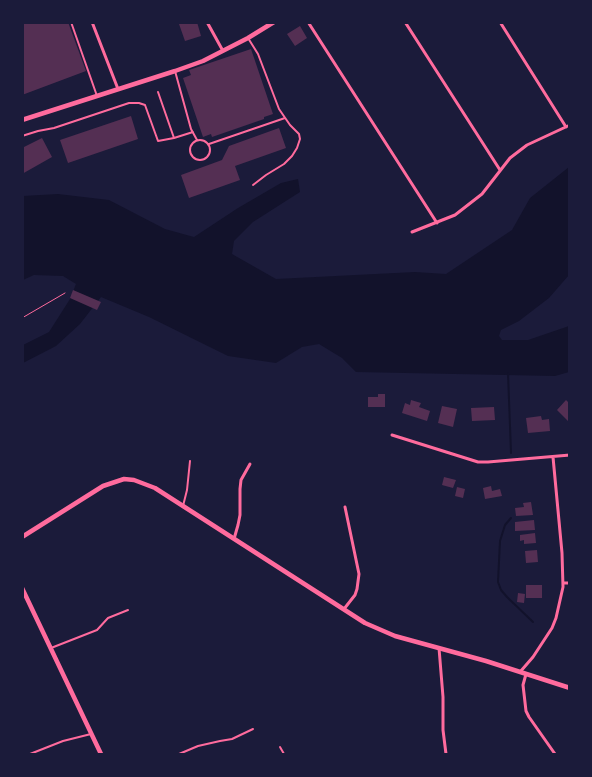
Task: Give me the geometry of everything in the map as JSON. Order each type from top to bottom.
[{"type":"main road","points":[[22,120],[203,61],[224,52],[274,22]]},
{"type":"main road","points":[[22,537],[103,486],[124,480],[134,480],[155,488],[365,623],[395,636],[570,688]]},
{"type":"main road","points":[[22,588],[100,754]]},
{"type":"street","points":[[92,22],[118,89]]},
{"type":"street","points":[[206,22],[224,52]]},
{"type":"street","points":[[308,22],[437,223]]},
{"type":"street","points":[[404,22],[500,170]]},
{"type":"street","points":[[412,232],[455,215],[474,201],[510,158],[527,146],[568,126],[500,22]]},
{"type":"street","points":[[392,435],[478,462],[570,455]]},
{"type":"street","points":[[520,672],[533,658],[552,628],[562,597],[562,553],[553,457]]},
{"type":"street","points":[[234,539],[240,515],[240,489],[250,464]]},
{"type":"street","points":[[344,609],[357,589],[359,574],[345,507]]},
{"type":"street","points":[[563,582],[570,583]]},
{"type":"street","points":[[440,648],[443,730],[446,754]]},
{"type":"street","points":[[526,674],[523,685],[526,711],[555,754]]},
{"type":"lane","points":[[71,22],[97,96]]},
{"type":"lane","points":[[248,38],[258,54],[276,101],[285,118],[299,134],[300,139],[292,156],[284,164],[253,185]]},
{"type":"lane","points":[[175,71],[197,140]]},
{"type":"lane","points":[[158,92],[174,138]]},
{"type":"lane","points":[[22,136],[129,104],[139,103],[145,105],[158,141],[193,132]]},
{"type":"lane","points":[[209,144],[285,118]]},
{"type":"lane","points":[[197,140],[204,140],[209,144],[208,156],[202,160],[196,159],[191,154],[190,147],[197,140]]},
{"type":"lane","points":[[183,506],[190,461]]},
{"type":"lane","points":[[51,648],[97,630],[108,618],[128,610]]},
{"type":"lane","points":[[179,754],[198,746],[232,739],[254,729]]},
{"type":"lane","points":[[30,754],[91,734]]},
{"type":"lane","points":[[280,746],[284,754]]},
{"type":"path","points":[[22,318],[65,293]]},
{"type":"shaded area","points":[[569,167],[569,275],[549,298],[519,321],[501,330],[499,336],[502,340],[528,340],[569,326],[569,372],[555,376],[356,372],[342,358],[319,344],[302,347],[276,363],[228,356],[149,317],[101,297],[80,324],[56,346],[23,363],[23,345],[49,332],[70,299],[76,284],[63,276],[34,275],[23,280],[23,196],[58,194],[109,200],[165,229],[194,237],[281,183],[298,179],[300,192],[253,222],[234,241],[232,254],[276,279],[415,272],[446,274],[512,230],[530,198]]},
{"type":"building","points":[[22,22],[68,22],[86,71],[22,95]]},
{"type":"building","points":[[197,22],[201,36],[185,41],[179,24]]},
{"type":"building","points":[[300,26],[307,38],[295,46],[287,34]]},
{"type":"building","points":[[251,49],[273,114],[264,117],[264,119],[212,137],[211,134],[203,137],[183,78],[191,75],[189,70]]},
{"type":"building","points":[[131,116],[138,139],[68,163],[60,140]]},
{"type":"building","points":[[279,128],[286,148],[235,166],[240,180],[189,198],[181,175],[222,160],[229,146]]},
{"type":"building","points":[[42,138],[52,157],[22,174],[22,148]]},
{"type":"building","points":[[73,290],[101,302],[97,310],[70,298]]},
{"type":"building","points":[[378,394],[385,394],[385,407],[368,407],[368,397],[378,397]]},
{"type":"building","points":[[411,400],[421,403],[419,407],[430,411],[427,421],[402,413],[405,403],[410,405]]},
{"type":"building","points":[[566,400],[570,404],[570,423],[557,410]]},
{"type":"building","points":[[442,406],[457,409],[453,427],[438,423]]},
{"type":"building","points":[[494,407],[495,420],[472,421],[471,408]]},
{"type":"building","points":[[541,416],[542,420],[549,419],[550,431],[528,433],[526,418]]},
{"type":"building","points":[[444,477],[456,480],[453,488],[442,485]]},
{"type":"building","points":[[491,486],[492,491],[500,489],[502,496],[485,499],[483,488]]},
{"type":"building","points":[[457,487],[465,489],[463,498],[455,496]]},
{"type":"building","points":[[531,502],[533,515],[516,516],[515,508],[524,507],[523,503]]},
{"type":"building","points":[[534,520],[535,530],[515,531],[515,522]]},
{"type":"building","points":[[535,533],[536,543],[524,544],[524,540],[520,541],[520,535]]},
{"type":"building","points":[[537,550],[538,562],[526,563],[525,551]]},
{"type":"building","points":[[526,585],[542,585],[542,598],[526,598]]},
{"type":"building","points":[[518,593],[525,594],[524,603],[517,602]]},
{"type":"waterway","points":[[508,373],[511,453]]},
{"type":"waterway","points":[[511,518],[505,525],[500,541],[498,582],[501,590],[507,597],[533,622]]}]
